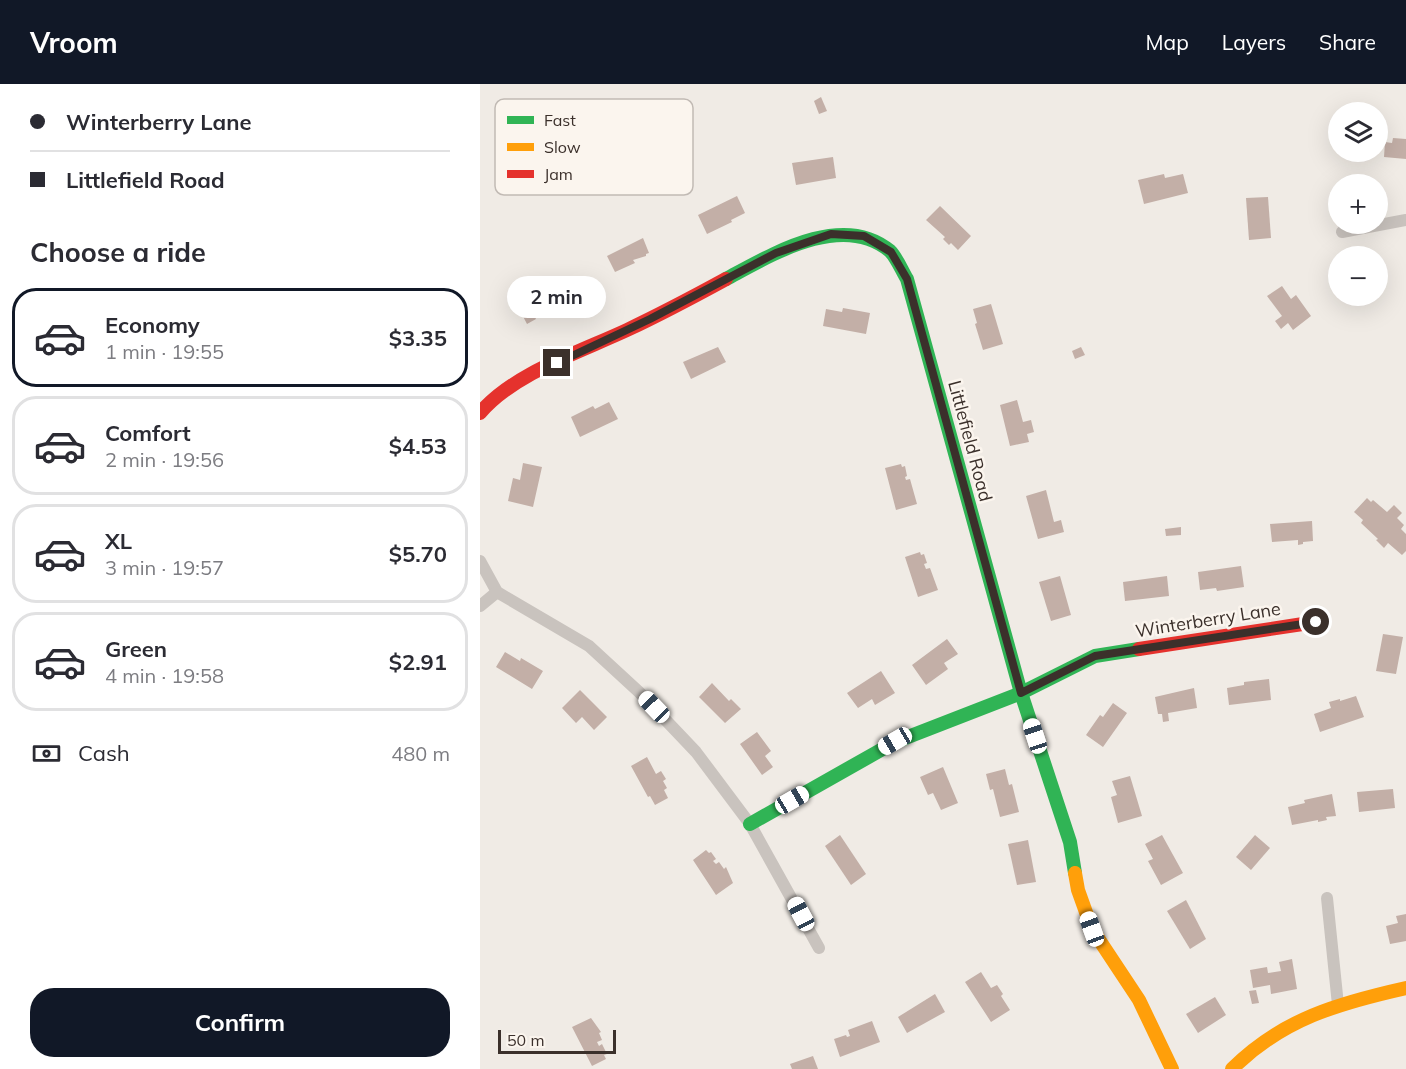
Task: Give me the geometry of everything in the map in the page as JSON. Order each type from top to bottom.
[{"type":"street","points":[[1388,223],[1406,220]]},
{"type":"street","name":"Littlefield Road","points":[[480,413],[493,398],[538,371],[650,319],[776,253],[831,234],[864,236],[891,252],[907,279],[1021,693],[1070,842],[1078,890],[1092,929],[1139,1000],[1172,1069]]},
{"type":"street","points":[[480,561],[497,592],[589,646],[639,692],[696,752],[750,824],[819,948]]},
{"type":"street","points":[[480,606],[497,592]]},
{"type":"street","name":"Winterberry Lane","points":[[750,824],[895,741],[1021,693],[1095,656],[1316,622]]},
{"type":"street","points":[[1327,898],[1338,1005]]},
{"type":"street","points":[[1232,1069],[1272,1035],[1311,1015],[1338,1005],[1406,988]]},
{"type":"building","points":[[821,97],[827,111],[819,114],[814,101]]},
{"type":"building","points":[[1393,138],[1406,139],[1406,159],[1388,157],[1388,142],[1392,143]]},
{"type":"building","points":[[833,157],[836,178],[796,185],[792,163]]},
{"type":"building","points":[[1164,174],[1165,178],[1183,174],[1188,193],[1144,204],[1138,180]]},
{"type":"building","points":[[737,196],[745,213],[707,234],[698,215]]},
{"type":"building","points":[[1268,197],[1271,238],[1249,240],[1246,198]]},
{"type":"building","points":[[940,206],[971,236],[958,250],[951,243],[949,245],[943,239],[945,237],[926,220]]},
{"type":"building","points":[[643,238],[649,253],[633,260],[635,263],[615,272],[607,256]]},
{"type":"building","points":[[556,280],[564,298],[550,305],[552,310],[542,315],[541,312],[534,315],[536,319],[527,324],[515,301]]},
{"type":"building","points":[[1282,286],[1291,299],[1296,295],[1311,316],[1293,330],[1288,323],[1281,329],[1275,321],[1282,316],[1267,296]]},
{"type":"building","points":[[991,304],[1003,344],[983,350],[973,309]]},
{"type":"building","points":[[843,308],[870,313],[866,334],[823,326],[826,309],[842,312]]},
{"type":"building","points":[[718,347],[726,362],[691,379],[683,362]]},
{"type":"building","points":[[1081,347],[1085,355],[1075,359],[1072,351]]},
{"type":"building","points":[[1017,400],[1023,422],[1031,420],[1034,432],[1027,434],[1029,442],[1010,446],[1000,405]]},
{"type":"building","points":[[609,402],[618,419],[580,437],[571,417],[593,406],[595,409]]},
{"type":"building","points":[[523,463],[542,467],[533,507],[508,501],[513,478],[520,480]]},
{"type":"building","points":[[901,464],[902,467],[905,466],[907,476],[905,477],[906,480],[910,479],[917,504],[896,510],[885,468]]},
{"type":"building","points":[[1046,490],[1054,522],[1061,520],[1064,532],[1038,539],[1026,496]]},
{"type":"building","points":[[1367,498],[1371,502],[1373,500],[1387,512],[1394,505],[1402,513],[1397,518],[1404,525],[1401,529],[1406,534],[1406,551],[1402,555],[1388,543],[1384,548],[1354,512]]},
{"type":"building","points":[[1312,521],[1313,541],[1298,545],[1298,540],[1272,542],[1270,524]]},
{"type":"building","points":[[1181,527],[1181,535],[1166,536],[1165,529]]},
{"type":"building","points":[[920,552],[921,555],[924,554],[927,563],[924,564],[926,569],[930,568],[938,590],[918,597],[905,557]]},
{"type":"building","points":[[1241,566],[1244,587],[1217,591],[1216,588],[1200,590],[1198,572]]},
{"type":"building","points":[[1060,576],[1071,615],[1051,621],[1039,582]]},
{"type":"building","points":[[1167,576],[1169,596],[1125,601],[1123,582]]},
{"type":"building","points":[[1383,634],[1403,637],[1396,674],[1376,671]]},
{"type":"building","points":[[947,639],[958,654],[944,663],[948,669],[926,685],[912,665]]},
{"type":"building","points":[[505,652],[543,671],[532,689],[496,667]]},
{"type":"building","points":[[881,671],[895,693],[875,705],[872,699],[858,708],[847,693]]},
{"type":"building","points":[[1269,679],[1271,700],[1229,705],[1227,688],[1244,685],[1244,682]]},
{"type":"building","points":[[712,683],[729,701],[731,699],[741,709],[725,723],[699,697]]},
{"type":"building","points":[[1194,688],[1197,708],[1168,713],[1169,721],[1163,722],[1162,714],[1158,714],[1155,697]]},
{"type":"building","points":[[580,690],[607,717],[594,730],[582,717],[576,723],[562,708]]},
{"type":"building","points":[[1356,696],[1364,717],[1320,732],[1314,714],[1331,708],[1329,702]]},
{"type":"building","points":[[1113,703],[1127,713],[1103,747],[1086,735],[1100,715],[1103,717]]},
{"type":"building","points":[[757,732],[771,751],[765,756],[773,767],[762,775],[740,744]]},
{"type":"building","points":[[647,757],[656,774],[661,771],[666,779],[663,781],[667,788],[664,790],[668,798],[655,805],[631,766]]},
{"type":"building","points":[[943,767],[958,803],[941,810],[933,793],[928,795],[920,777]]},
{"type":"building","points":[[1005,769],[1009,785],[1012,784],[1019,812],[1000,817],[993,789],[990,790],[986,774]]},
{"type":"building","points":[[1130,776],[1142,816],[1118,823],[1111,797],[1117,795],[1112,781]]},
{"type":"building","points":[[1393,789],[1395,808],[1359,812],[1357,792]]},
{"type":"building","points":[[1332,794],[1336,816],[1326,817],[1327,820],[1318,822],[1318,820],[1292,825],[1288,807],[1305,803],[1304,800]]},
{"type":"building","points":[[840,835],[866,874],[851,885],[825,846]]},
{"type":"building","points":[[1162,835],[1183,873],[1161,885],[1148,861],[1153,859],[1145,844]]},
{"type":"building","points":[[1255,835],[1270,848],[1251,870],[1236,857]]},
{"type":"building","points":[[1028,840],[1036,882],[1017,885],[1008,844]]},
{"type":"building","points":[[706,850],[711,852],[716,859],[713,861],[716,864],[719,862],[724,869],[726,867],[733,883],[716,895],[693,860]]},
{"type":"building","points":[[1186,900],[1206,939],[1190,949],[1167,911]]},
{"type":"building","points":[[1406,914],[1406,941],[1390,944],[1386,926],[1398,923],[1396,916]]},
{"type":"building","points":[[1292,959],[1297,989],[1271,994],[1270,985],[1253,988],[1250,970],[1267,967],[1268,973],[1281,971],[1279,962]]},
{"type":"building","points":[[981,972],[991,988],[997,985],[1010,1010],[991,1022],[965,982]]},
{"type":"building","points":[[1256,990],[1259,1003],[1252,1004],[1249,991]]},
{"type":"building","points":[[935,994],[945,1012],[907,1033],[898,1017]]},
{"type":"building","points":[[1215,997],[1226,1015],[1198,1033],[1186,1014]]},
{"type":"building","points":[[591,1018],[601,1032],[599,1033],[602,1040],[597,1042],[599,1046],[602,1044],[607,1054],[604,1055],[606,1059],[592,1066],[572,1027]]},
{"type":"building","points":[[872,1021],[880,1042],[840,1057],[834,1039],[850,1036],[848,1030]]},
{"type":"building","points":[[813,1056],[818,1069],[792,1069],[790,1064]]},
{"type":"traffic: fast","points":[[726,279],[785,249],[829,236],[850,235],[871,240],[890,251],[897,261],[907,279],[1021,693],[1070,842],[1075,873]]},
{"type":"traffic: fast","points":[[750,824],[895,742],[1021,693],[1095,656],[1139,649]]},
{"type":"traffic: slow","points":[[1075,873],[1078,890],[1092,929],[1139,1000],[1172,1069]]},
{"type":"traffic: slow","points":[[1232,1069],[1271,1037],[1291,1025],[1335,1007],[1406,988]]},
{"type":"traffic: jam","points":[[480,413],[494,399],[529,375],[640,324],[726,279]]},
{"type":"traffic: jam","points":[[1139,649],[1316,622]]},
{"type":"route","points":[[557,363],[650,319],[776,253],[831,234],[864,236],[891,252],[907,279],[1021,693],[1095,656],[1316,622]]}]
